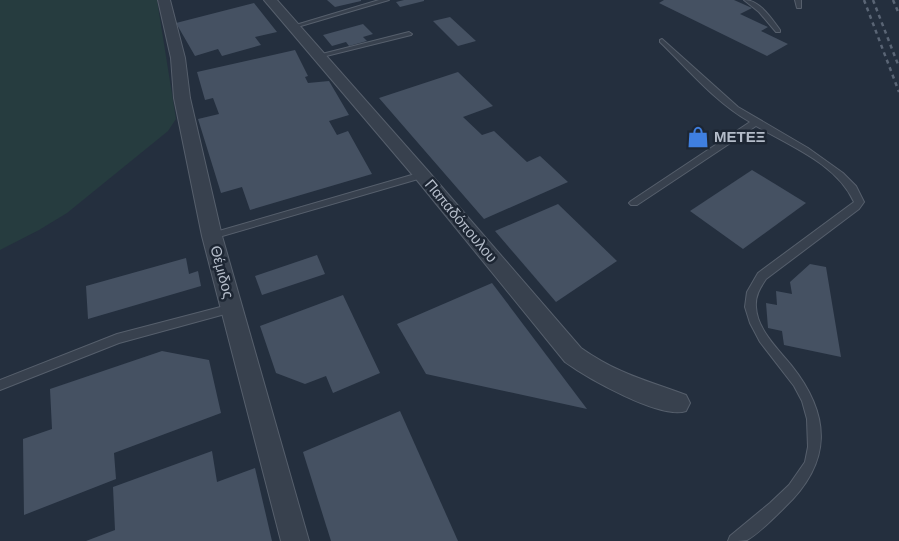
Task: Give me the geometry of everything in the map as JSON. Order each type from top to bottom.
[{"type":"street","name":"Θέμιδος","points":[[164,0],[178,58],[182,98],[212,236],[295,541]]},
{"type":"street","name":"Παπαδόπουλου","points":[[270,0],[422,174],[573,355],[590,369],[616,382],[646,394],[678,402]]},
{"type":"lane","points":[[292,27],[386,0]]},
{"type":"lane","points":[[747,0],[761,11],[778,31]]},
{"type":"lane","points":[[318,56],[409,34]]},
{"type":"lane","points":[[662,41],[735,109],[798,146],[836,172],[854,190],[859,202],[856,207],[762,276],[754,285],[751,307],[755,322],[764,339],[799,383],[806,396],[814,422],[815,453],[808,470],[796,487],[735,541]]},
{"type":"lane","points":[[634,203],[756,122]]},
{"type":"lane","points":[[212,236],[422,174]]},
{"type":"lane","points":[[0,384],[117,339],[232,308]]},
{"type":"green space","points":[[0,0],[157,0],[176,119],[168,131],[67,213],[0,250]]},
{"type":"building","points":[[327,0],[361,0],[361,1],[335,7]]},
{"type":"building","points":[[404,0],[424,1],[400,7],[396,2]]},
{"type":"building","points":[[664,0],[734,0],[752,8],[740,14],[768,27],[761,31],[788,44],[767,56],[659,3]]},
{"type":"building","points":[[254,3],[277,32],[255,37],[261,45],[222,56],[218,49],[195,56],[176,23]]},
{"type":"building","points":[[450,17],[476,41],[458,46],[433,21]]},
{"type":"building","points":[[363,24],[373,34],[363,37],[367,41],[349,46],[346,42],[332,46],[323,35]]},
{"type":"building","points":[[295,50],[308,76],[305,77],[308,83],[329,81],[349,115],[329,121],[337,135],[348,131],[372,174],[250,210],[242,187],[221,193],[198,119],[219,114],[213,98],[205,100],[197,72]]},
{"type":"building","points":[[458,72],[493,106],[463,117],[482,135],[494,131],[527,162],[540,156],[568,182],[484,219],[379,98]]},
{"type":"building","points":[[752,170],[806,203],[743,249],[690,211]]},
{"type":"building","points":[[558,204],[617,261],[556,302],[495,231]]},
{"type":"building","points":[[317,255],[325,274],[262,295],[255,276]]},
{"type":"building","points":[[186,258],[189,274],[198,271],[201,286],[88,319],[86,286]]},
{"type":"building","points":[[810,264],[826,267],[841,357],[784,345],[782,331],[768,328],[766,303],[777,305],[776,291],[792,294],[790,282]]},
{"type":"building","points":[[492,283],[587,409],[426,374],[397,324]]},
{"type":"building","points":[[343,295],[380,373],[333,393],[326,376],[305,384],[276,373],[260,326]]},
{"type":"building","points":[[162,351],[209,360],[221,413],[114,453],[116,479],[24,515],[23,439],[52,429],[50,389]]},
{"type":"building","points":[[400,411],[458,541],[331,541],[303,452]]},
{"type":"building","points":[[212,451],[217,482],[255,468],[272,541],[86,541],[115,530],[113,487]]},
{"type":"railway","points":[[864,0],[899,92]]},
{"type":"railway","points":[[873,0],[899,67]]},
{"type":"railway","points":[[893,0],[899,14]]},
{"type":"place","name":"ΜΕΤΕΞ","points":[[698,137]]}]
